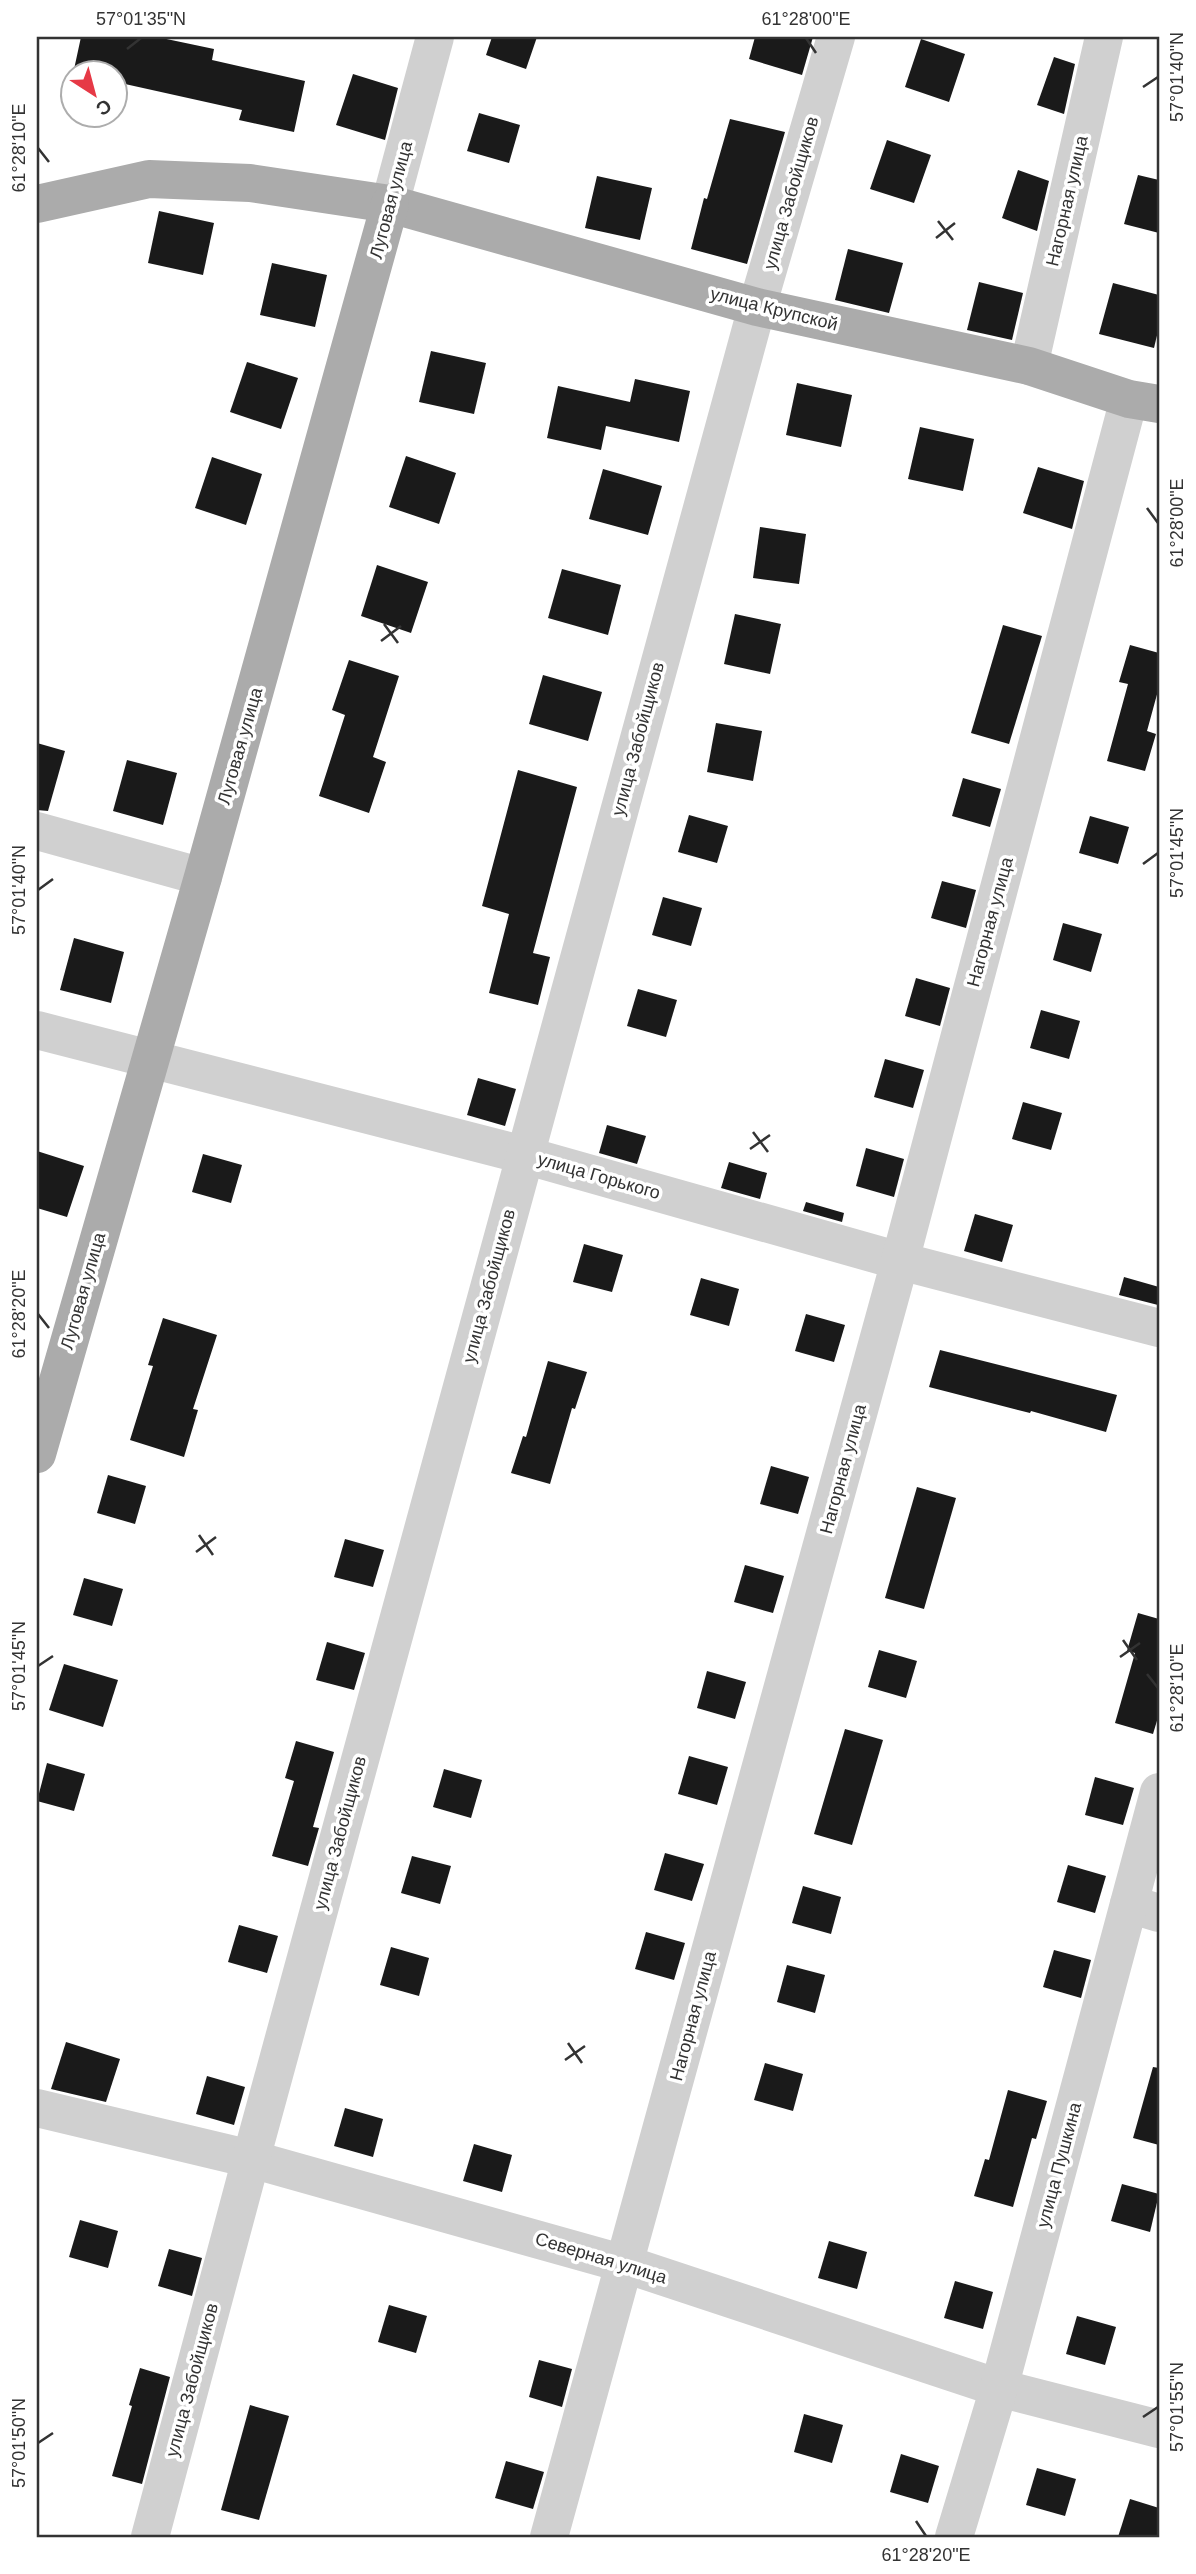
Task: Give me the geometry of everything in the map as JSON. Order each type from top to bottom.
[{"type":"main road","name":"улица Крупской","points":[[37,204],[149,179],[250,183],[390,204],[757,307],[1029,366],[1144,401]]},
{"type":"main road","name":"Луговая улица","points":[[37,1454],[203,877],[390,204]]},
{"type":"street","name":"Луговая улица","points":[[390,204],[435,37]]},
{"type":"street","name":"улица Забойщиков","points":[[150,2537],[524,1155],[757,307],[836,37]]},
{"type":"street","name":"Нагорная улица","points":[[1029,366],[1104,37]]},
{"type":"street","name":"Нагорная улица","points":[[549,2537],[900,1261],[1144,401]]},
{"type":"street","points":[[37,831],[203,877]]},
{"type":"street","name":"улица Горького","points":[[37,1030],[524,1155],[900,1261],[1159,1328]]},
{"type":"street","name":"улица Пушкина","points":[[954,2537],[1144,1909],[1159,1792]]},
{"type":"street","name":"Северная улица","points":[[37,2108],[251,2159],[625,2264],[999,2388],[1159,2429]]},
{"type":"building","points":[[81,37],[157,37],[214,49],[212,60],[305,81],[294,132],[239,120],[242,110],[130,85],[130,60],[76,60]]},
{"type":"building","points":[[492,37],[537,37],[526,69],[486,55]]},
{"type":"building","points":[[755,37],[813,37],[802,75],[749,59]]},
{"type":"building","points":[[921,39],[965,54],[949,102],[905,87]]},
{"type":"building","points":[[1054,57],[1075,64],[1064,114],[1037,105]]},
{"type":"building","points":[[353,74],[398,88],[385,140],[336,125]]},
{"type":"building","points":[[479,113],[520,125],[509,163],[467,151]]},
{"type":"building","points":[[730,119],[785,132],[747,264],[691,249],[704,198],[707,199]]},
{"type":"building","points":[[887,140],[931,155],[914,203],[870,189]]},
{"type":"building","points":[[1018,170],[1049,181],[1037,231],[1002,218]]},
{"type":"building","points":[[1138,175],[1159,180],[1159,233],[1124,224]]},
{"type":"building","points":[[597,176],[652,188],[640,240],[585,228]]},
{"type":"building","points":[[159,211],[214,223],[203,275],[148,263]]},
{"type":"building","points":[[848,249],[903,263],[889,313],[835,300]]},
{"type":"building","points":[[272,263],[327,275],[315,327],[260,315]]},
{"type":"building","points":[[979,282],[1023,293],[1012,340],[967,330]]},
{"type":"building","points":[[1113,283],[1159,295],[1159,327],[1154,348],[1099,334]]},
{"type":"building","points":[[431,351],[486,363],[474,414],[419,402]]},
{"type":"building","points":[[247,362],[298,378],[281,429],[230,412]]},
{"type":"building","points":[[635,379],[690,391],[679,442],[606,426],[601,450],[547,438],[558,386],[630,402]]},
{"type":"building","points":[[797,383],[852,395],[841,447],[786,435]]},
{"type":"building","points":[[920,427],[974,439],[963,491],[908,479]]},
{"type":"building","points":[[406,456],[456,473],[439,524],[389,507]]},
{"type":"building","points":[[212,457],[262,474],[246,525],[195,508]]},
{"type":"building","points":[[1038,467],[1084,481],[1072,529],[1023,513]]},
{"type":"building","points":[[603,469],[662,486],[648,535],[589,519]]},
{"type":"building","points":[[760,527],[806,534],[799,584],[753,578]]},
{"type":"building","points":[[377,565],[428,582],[411,633],[361,616]]},
{"type":"building","points":[[562,569],[621,585],[608,635],[548,618]]},
{"type":"building","points":[[735,614],[781,624],[770,674],[724,664]]},
{"type":"building","points":[[1003,625],[1042,636],[1009,744],[971,733]]},
{"type":"building","points":[[1130,645],[1159,653],[1159,687],[1147,731],[1156,734],[1145,771],[1107,761],[1128,684],[1119,682]]},
{"type":"building","points":[[349,660],[399,676],[373,757],[386,762],[369,813],[319,796],[345,715],[332,710]]},
{"type":"building","points":[[543,675],[602,692],[588,741],[529,724]]},
{"type":"building","points":[[716,723],[762,731],[753,781],[707,772]]},
{"type":"building","points":[[37,743],[65,751],[48,811],[37,810]]},
{"type":"building","points":[[127,760],[177,773],[163,825],[113,811]]},
{"type":"building","points":[[518,770],[577,787],[533,953],[550,957],[538,1005],[489,993],[509,914],[482,906]]},
{"type":"building","points":[[963,778],[1001,789],[990,827],[952,816]]},
{"type":"building","points":[[689,815],[728,826],[717,863],[678,852]]},
{"type":"building","points":[[1090,816],[1129,827],[1118,864],[1079,853]]},
{"type":"building","points":[[942,881],[976,890],[966,928],[931,918]]},
{"type":"building","points":[[663,897],[702,908],[691,946],[652,935]]},
{"type":"building","points":[[1063,923],[1102,934],[1091,972],[1053,960]]},
{"type":"building","points":[[74,938],[124,952],[111,1003],[60,990]]},
{"type":"building","points":[[916,978],[950,988],[940,1026],[905,1016]]},
{"type":"building","points":[[638,989],[677,1000],[666,1037],[627,1026]]},
{"type":"building","points":[[1041,1010],[1080,1021],[1069,1059],[1030,1048]]},
{"type":"building","points":[[885,1059],[924,1070],[913,1108],[874,1097]]},
{"type":"building","points":[[478,1078],[516,1089],[505,1126],[467,1115]]},
{"type":"building","points":[[1023,1102],[1062,1113],[1051,1150],[1012,1139]]},
{"type":"building","points":[[607,1125],[646,1136],[637,1164],[599,1153]]},
{"type":"building","points":[[866,1148],[904,1159],[894,1197],[856,1186]]},
{"type":"building","points":[[37,1151],[84,1166],[67,1217],[37,1208]]},
{"type":"building","points":[[203,1154],[242,1165],[231,1203],[192,1192]]},
{"type":"building","points":[[729,1162],[767,1173],[760,1199],[721,1188]]},
{"type":"building","points":[[806,1202],[844,1213],[842,1222],[803,1211]]},
{"type":"building","points":[[975,1214],[1013,1225],[1002,1262],[964,1251]]},
{"type":"building","points":[[584,1244],[623,1255],[612,1292],[573,1282]]},
{"type":"building","points":[[1124,1277],[1159,1287],[1158,1305],[1119,1295]]},
{"type":"building","points":[[701,1278],[739,1289],[729,1326],[690,1315]]},
{"type":"building","points":[[806,1314],[845,1325],[834,1362],[795,1351]]},
{"type":"building","points":[[163,1318],[217,1335],[193,1409],[198,1410],[184,1457],[130,1440],[153,1366],[148,1365]]},
{"type":"building","points":[[940,1350],[1117,1395],[1106,1432],[929,1387]]},
{"type":"building","points":[[548,1361],[587,1372],[575,1409],[572,1408],[550,1484],[511,1473],[523,1436],[526,1437]]},
{"type":"building","points":[[771,1466],[809,1477],[798,1514],[760,1504]]},
{"type":"building","points":[[108,1475],[146,1486],[135,1524],[97,1513]]},
{"type":"building","points":[[917,1487],[956,1498],[924,1609],[885,1598]]},
{"type":"building","points":[[345,1539],[384,1550],[373,1587],[334,1577]]},
{"type":"building","points":[[745,1565],[784,1576],[773,1613],[734,1602]]},
{"type":"building","points":[[84,1578],[123,1589],[112,1626],[73,1615]]},
{"type":"building","points":[[1138,1613],[1159,1619],[1159,1714],[1153,1734],[1115,1723],[1135,1653],[1127,1651]]},
{"type":"building","points":[[327,1642],[365,1653],[354,1690],[316,1680]]},
{"type":"building","points":[[879,1650],[917,1661],[906,1698],[868,1687]]},
{"type":"building","points":[[64,1664],[118,1680],[103,1727],[49,1710]]},
{"type":"building","points":[[707,1671],[746,1682],[735,1719],[697,1708]]},
{"type":"building","points":[[845,1729],[883,1740],[852,1845],[814,1834]]},
{"type":"building","points":[[296,1741],[334,1752],[313,1827],[319,1828],[308,1866],[272,1856],[294,1781],[285,1778]]},
{"type":"building","points":[[689,1756],[728,1767],[717,1805],[678,1794]]},
{"type":"building","points":[[47,1763],[85,1774],[74,1811],[37,1801]]},
{"type":"building","points":[[444,1769],[482,1780],[471,1818],[433,1807]]},
{"type":"building","points":[[1095,1777],[1134,1788],[1123,1825],[1085,1815]]},
{"type":"building","points":[[665,1853],[704,1864],[692,1901],[654,1890]]},
{"type":"building","points":[[412,1856],[451,1866],[440,1904],[401,1893]]},
{"type":"building","points":[[1068,1865],[1106,1876],[1095,1913],[1057,1902]]},
{"type":"building","points":[[803,1886],[841,1897],[831,1934],[792,1923]]},
{"type":"building","points":[[239,1925],[278,1936],[267,1973],[228,1962]]},
{"type":"building","points":[[646,1932],[685,1943],[674,1980],[635,1969]]},
{"type":"building","points":[[391,1947],[429,1958],[419,1996],[380,1985]]},
{"type":"building","points":[[1054,1950],[1091,1960],[1081,1998],[1043,1987]]},
{"type":"building","points":[[787,1965],[825,1975],[815,2013],[777,2002]]},
{"type":"building","points":[[66,2042],[120,2059],[106,2102],[51,2089]]},
{"type":"building","points":[[765,2063],[803,2074],[793,2111],[754,2100]]},
{"type":"building","points":[[1153,2067],[1159,2068],[1159,2145],[1133,2138]]},
{"type":"building","points":[[207,2076],[245,2087],[234,2125],[196,2114]]},
{"type":"building","points":[[1008,2090],[1047,2101],[1036,2139],[1032,2138],[1013,2207],[974,2196],[985,2159],[989,2160]]},
{"type":"building","points":[[345,2108],[383,2119],[373,2157],[334,2146]]},
{"type":"building","points":[[474,2144],[512,2155],[502,2192],[463,2181]]},
{"type":"building","points":[[1122,2184],[1159,2194],[1150,2232],[1111,2221]]},
{"type":"building","points":[[80,2220],[118,2231],[108,2268],[69,2257]]},
{"type":"building","points":[[829,2241],[867,2252],[857,2289],[818,2278]]},
{"type":"building","points":[[169,2249],[202,2258],[192,2296],[158,2286]]},
{"type":"building","points":[[955,2281],[993,2292],[983,2329],[944,2318]]},
{"type":"building","points":[[389,2305],[427,2316],[416,2353],[378,2342]]},
{"type":"building","points":[[1077,2316],[1116,2327],[1105,2365],[1066,2354]]},
{"type":"building","points":[[539,2360],[572,2369],[562,2407],[529,2397]]},
{"type":"building","points":[[140,2368],[170,2377],[142,2484],[112,2476]]},
{"type":"building","points":[[250,2405],[289,2416],[259,2520],[221,2510]]},
{"type":"building","points":[[804,2414],[843,2425],[832,2463],[794,2452]]},
{"type":"building","points":[[901,2454],[939,2466],[928,2503],[890,2492]]},
{"type":"building","points":[[506,2461],[544,2472],[533,2509],[495,2498]]},
{"type":"building","points":[[1037,2468],[1076,2479],[1065,2516],[1026,2505]]},
{"type":"building","points":[[1130,2499],[1159,2508],[1159,2537],[1118,2537]]}]
